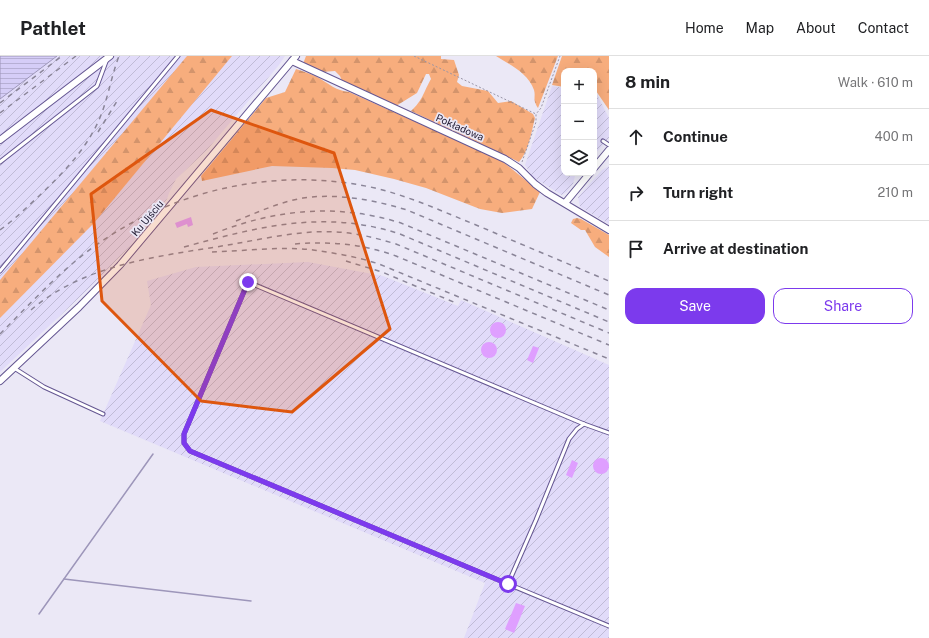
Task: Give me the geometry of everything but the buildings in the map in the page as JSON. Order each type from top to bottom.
[{"type":"street","points":[[0,140],[109,57]]},
{"type":"street","name":"Pokładowa","points":[[294,58],[505,159],[519,168],[535,184],[609,230]]},
{"type":"street","name":"Ku Ujściu","points":[[0,381],[79,307],[120,265],[294,58]]},
{"type":"street","points":[[597,164],[609,150]]},
{"type":"street","points":[[565,203],[588,176]]},
{"type":"lane","points":[[0,270],[178,56]]},
{"type":"lane","points":[[0,162],[97,86],[109,57]]},
{"type":"lane","points":[[603,140],[609,145]]},
{"type":"lane","points":[[609,433],[584,424],[248,282],[184,434],[184,443],[190,451],[609,626]]},
{"type":"lane","points":[[14,368],[44,387],[103,414]]},
{"type":"lane","points":[[508,584],[569,440],[577,428],[584,424]]},
{"type":"path","points":[[414,56],[536,114]]},
{"type":"path","points":[[522,163],[536,122],[536,114],[541,108],[560,56]]},
{"type":"highlighted area","points":[[211,110],[334,153],[390,329],[292,412],[201,401],[102,301],[91,194]]},
{"type":"shaded area","points":[[0,56],[57,56],[0,99]]},
{"type":"shaded area","points":[[57,56],[285,56],[206,151],[176,179],[167,199],[129,247],[97,281],[0,372],[0,99]]},
{"type":"shaded area","points":[[552,86],[561,88],[561,176],[575,176],[573,184],[567,192],[562,195],[533,177],[525,165]]},
{"type":"shaded area","points":[[597,95],[609,118],[609,138],[597,152]]},
{"type":"shaded area","points":[[609,166],[609,224],[580,207],[578,197],[602,170]]},
{"type":"shaded area","points":[[308,262],[383,276],[458,306],[461,300],[609,365],[609,638],[464,638],[485,583],[100,421],[151,305],[147,281],[196,267]]},
{"type":"green space","points":[[187,56],[232,56],[94,223],[0,318],[0,280]]},
{"type":"green space","points":[[306,56],[441,56],[441,59],[454,60],[459,75],[457,82],[462,86],[488,91],[498,103],[511,101],[533,114],[535,118],[525,153],[519,162],[411,111],[420,100],[431,79],[429,74],[426,74],[417,93],[396,106],[342,81],[340,76],[335,71],[322,72],[303,64]]},
{"type":"green space","points":[[496,56],[558,56],[538,108],[536,105],[534,90],[528,79],[518,70]]},
{"type":"green space","points":[[562,56],[609,56],[609,110],[597,92],[597,68],[561,68],[561,86],[552,85]]},
{"type":"green space","points":[[296,69],[317,77],[336,88],[349,92],[501,160],[540,192],[532,209],[502,213],[480,209],[426,188],[394,179],[355,170],[332,168],[272,166],[202,181],[201,176],[266,98],[285,92]]},
{"type":"green space","points":[[577,218],[609,235],[609,257],[595,247],[585,230],[581,230],[571,223],[573,219]]},
{"type":"waterway","points":[[39,614],[153,454]]},
{"type":"waterway","points":[[64,579],[251,601]]},
{"type":"railway","points":[[0,103],[62,56]]},
{"type":"railway","points":[[0,113],[76,56]]},
{"type":"railway","points":[[0,230],[20,214],[57,179],[87,142],[102,112],[119,56]]},
{"type":"railway","points":[[98,132],[119,98]]},
{"type":"railway","points":[[0,334],[67,268],[92,248],[123,228],[157,211],[191,197],[227,188],[264,182],[301,180],[338,182],[375,188],[389,192],[442,211],[609,281]]},
{"type":"railway","points":[[236,221],[277,205],[303,198],[329,196],[369,200],[407,210],[609,295]]},
{"type":"railway","points":[[213,234],[260,219],[283,214],[330,211],[377,217],[401,223],[609,310]]},
{"type":"railway","points":[[184,247],[238,233],[291,224],[318,222],[345,223],[372,227],[400,234],[609,322]]},
{"type":"railway","points":[[31,310],[53,294],[76,281],[101,271],[127,264],[285,235],[310,232],[336,232],[351,233],[396,244],[609,333]]},
{"type":"railway","points":[[295,244],[346,244],[384,252],[609,345]]},
{"type":"railway","points":[[212,252],[301,249],[330,252],[363,259],[379,264],[609,359]]},
{"type":"railway","points":[[346,261],[382,272],[456,303]]},
{"type":"route","points":[[248,282],[184,434],[184,443],[190,451],[508,584]]}]
